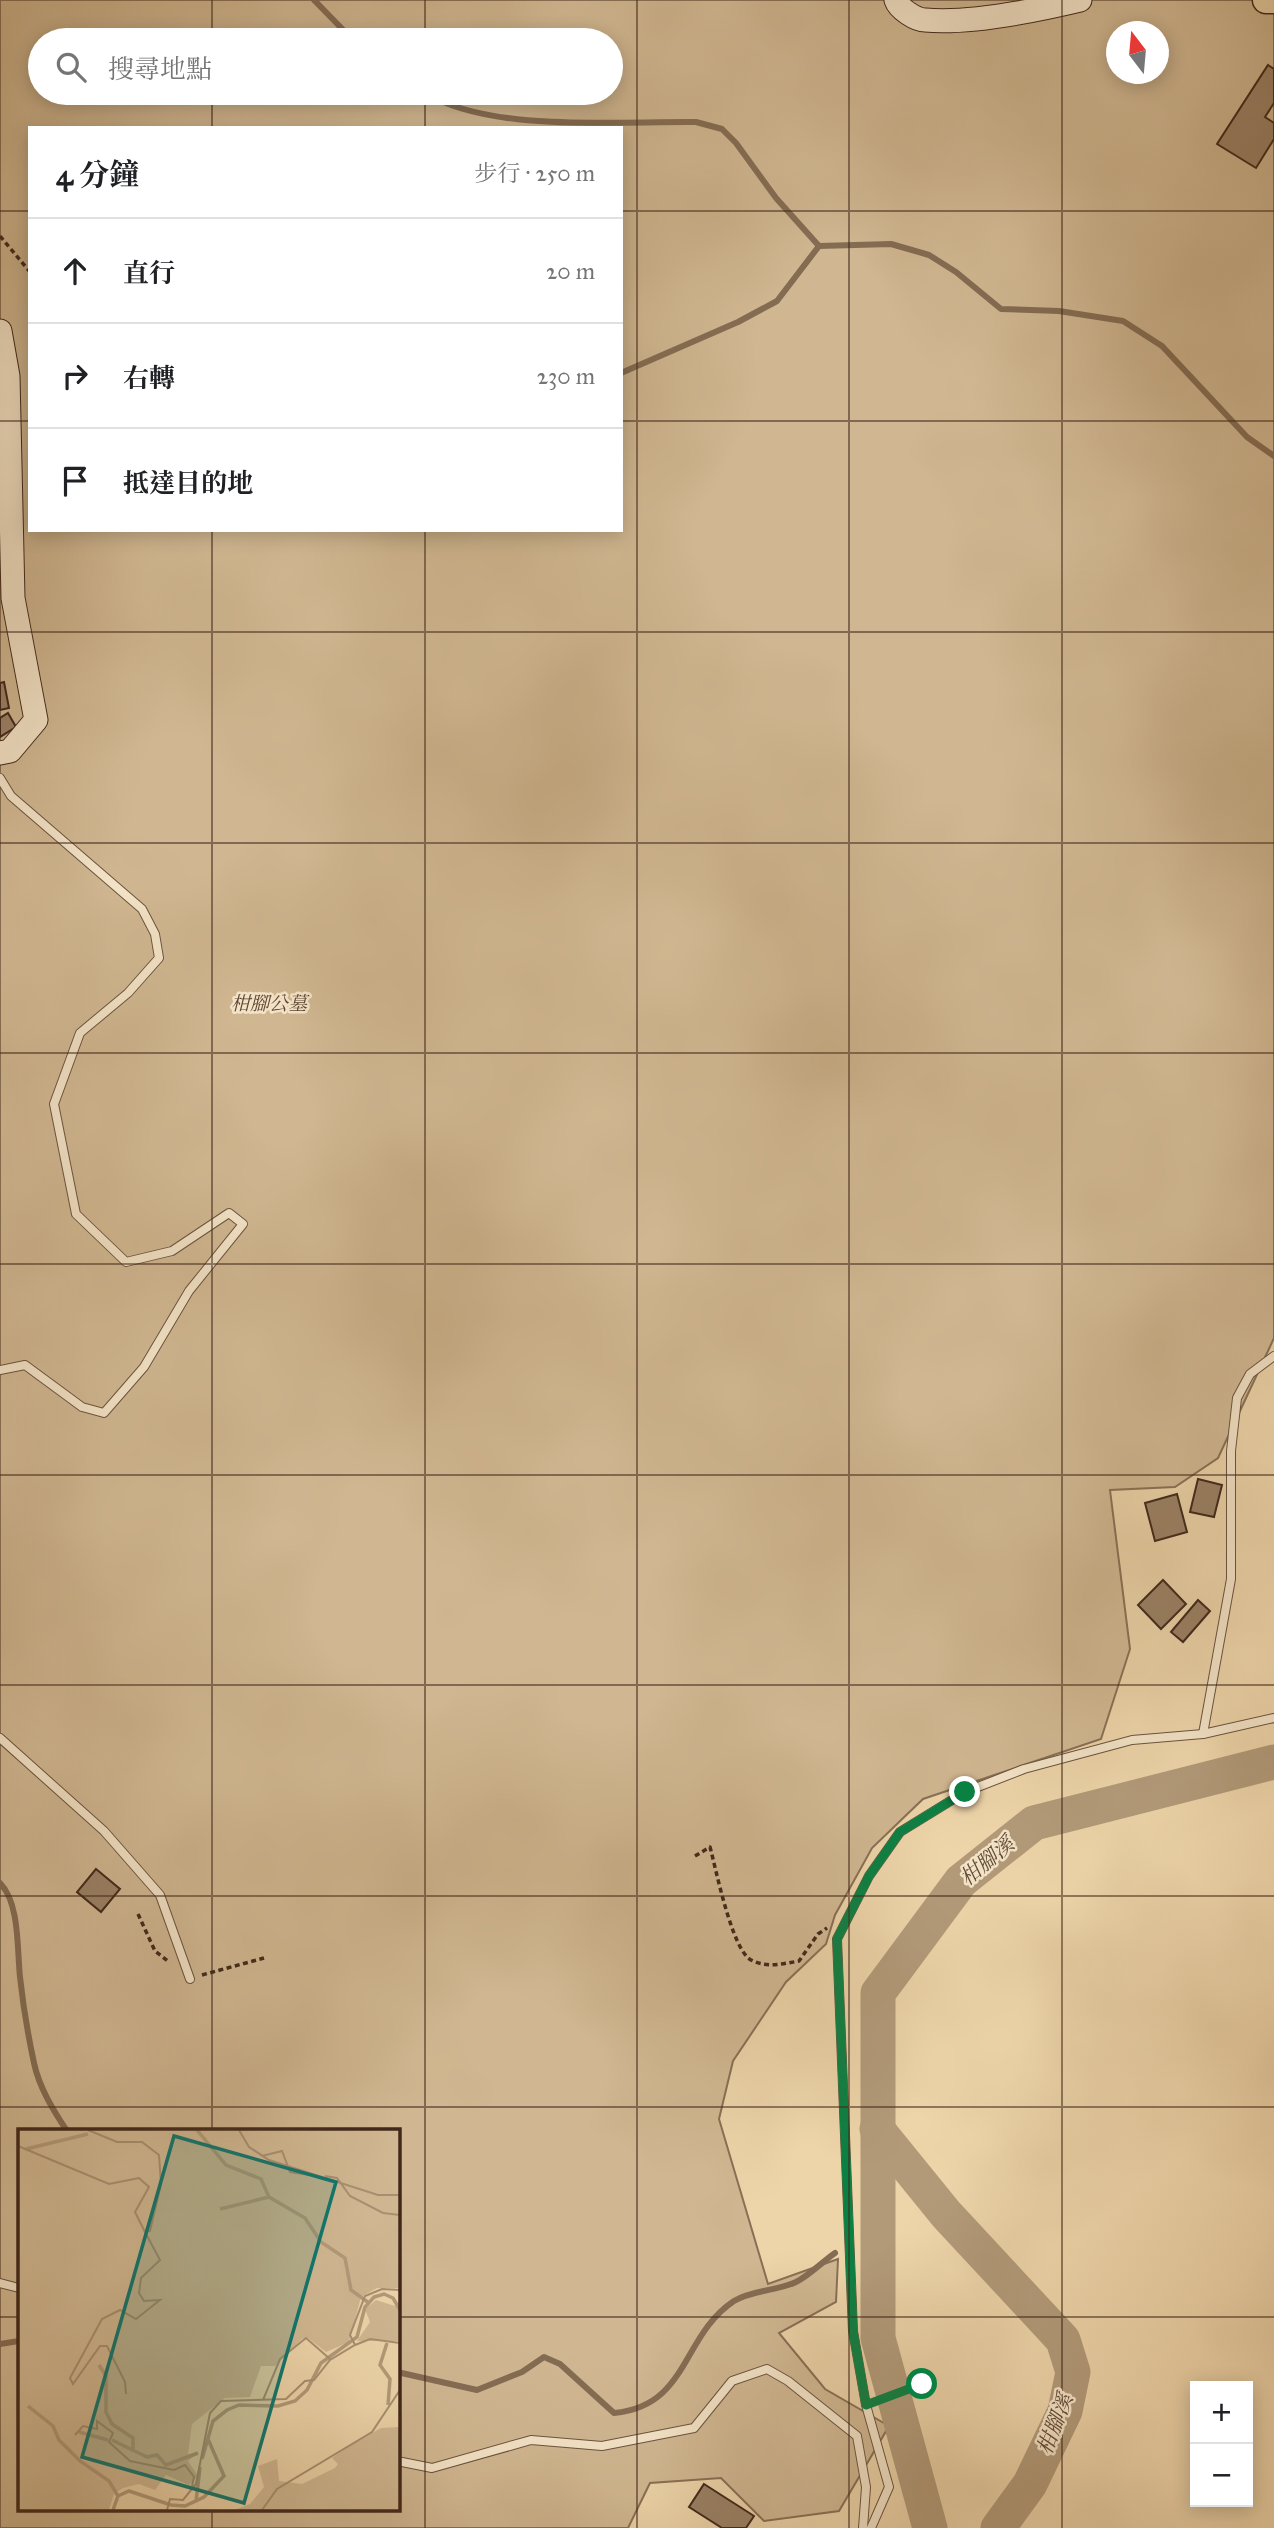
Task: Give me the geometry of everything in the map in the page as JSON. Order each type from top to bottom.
[{"type":"main road","points":[[1266,0],[1274,0]]},
{"type":"street","points":[[896,0],[898,6],[923,20],[1035,11],[1080,0]]},
{"type":"street","points":[[0,331],[8,376],[13,598],[36,720],[10,751],[0,753]]},
{"type":"lane","points":[[0,778],[11,796],[142,909],[155,934],[159,958],[128,993],[80,1033],[54,1104],[76,1214],[126,1262],[172,1251],[229,1213],[243,1224],[189,1291],[145,1367],[104,1413],[82,1407],[25,1366],[0,1370]]},
{"type":"lane","points":[[1203,1734],[1231,1579],[1231,1451],[1237,1398],[1250,1374],[1274,1356]]},
{"type":"lane","points":[[871,2528],[888,2487],[866,2405],[853,2331],[837,1939],[869,1876],[900,1832],[965,1792],[1024,1769],[1132,1740],[1203,1734],[1274,1718]]},
{"type":"lane","points":[[0,1738],[104,1831],[160,1895],[190,1979]]},
{"type":"lane","points":[[0,2283],[18,2288]]},
{"type":"lane","points":[[399,2461],[432,2468],[531,2440],[602,2446],[694,2428],[732,2381],[767,2370],[788,2381],[857,2437],[866,2487],[863,2528]]},
{"type":"path","points":[[0,236],[28,270]]},
{"type":"path","points":[[695,1857],[710,1847],[727,1911],[743,1954],[749,1959],[769,1966],[799,1961],[818,1934],[850,1914]]},
{"type":"path","points":[[866,2405],[922,2384]]},
{"type":"green space","name":"柑腳公墓","points":[[0,0],[1274,0],[1274,1338],[1218,1458],[1175,1487],[1110,1490],[1130,1649],[1101,1739],[923,1799],[872,1848],[835,1915],[826,1944],[786,1982],[733,2061],[719,2119],[768,2284],[838,2259],[836,2302],[779,2333],[825,2389],[889,2426],[839,2511],[764,2521],[721,2478],[650,2483],[628,2528],[0,2528]]},
{"type":"building","points":[[1268,65],[1274,69],[1274,103],[1265,117],[1274,123],[1274,139],[1256,168],[1217,144]]},
{"type":"building","points":[[4,682],[9,708],[0,710],[0,683]]},
{"type":"building","points":[[8,713],[16,727],[0,737],[0,718]]},
{"type":"building","points":[[1198,1479],[1222,1485],[1214,1517],[1190,1512]]},
{"type":"building","points":[[1177,1494],[1187,1532],[1155,1541],[1145,1503]]},
{"type":"building","points":[[1163,1580],[1186,1604],[1161,1629],[1138,1605]]},
{"type":"building","points":[[1198,1600],[1210,1611],[1183,1642],[1171,1632]]},
{"type":"building","points":[[96,1869],[120,1889],[101,1912],[77,1892]]},
{"type":"building","points":[[704,2484],[754,2516],[746,2528],[722,2528],[689,2507]]},
{"type":"waterway","points":[[314,0],[341,28]]},
{"type":"waterway","points":[[451,105],[520,119],[594,123],[696,122],[722,129],[736,143],[776,198],[819,246],[891,244],[929,255],[956,272],[1001,309],[1059,311],[1123,321],[1162,346],[1247,437],[1274,456]]},
{"type":"waterway","points":[[623,372],[738,322],[777,301],[819,246]]},
{"type":"waterway","name":"柑腳溪","points":[[930,2528],[878,2338],[878,1993],[961,1881],[1034,1823],[1274,1762]]},
{"type":"waterway","points":[[0,1883],[11,1902],[14,1914],[20,1977],[36,2072],[47,2098],[66,2129]]},
{"type":"waterway","name":"柑腳溪","points":[[877,2129],[946,2214],[1063,2340],[1073,2372],[1065,2411],[1030,2484],[998,2528]]},
{"type":"waterway","points":[[864,2235],[880,2225]]},
{"type":"waterway","points":[[399,2372],[477,2390],[522,2372],[544,2357],[560,2364],[614,2413],[639,2408],[671,2384],[703,2332],[734,2301],[796,2282],[835,2253]]},
{"type":"waterway","points":[[0,2344],[18,2341]]},
{"type":"route","points":[[922,2384],[866,2405],[853,2331],[837,1939],[869,1876],[900,1832],[965,1792]]}]
